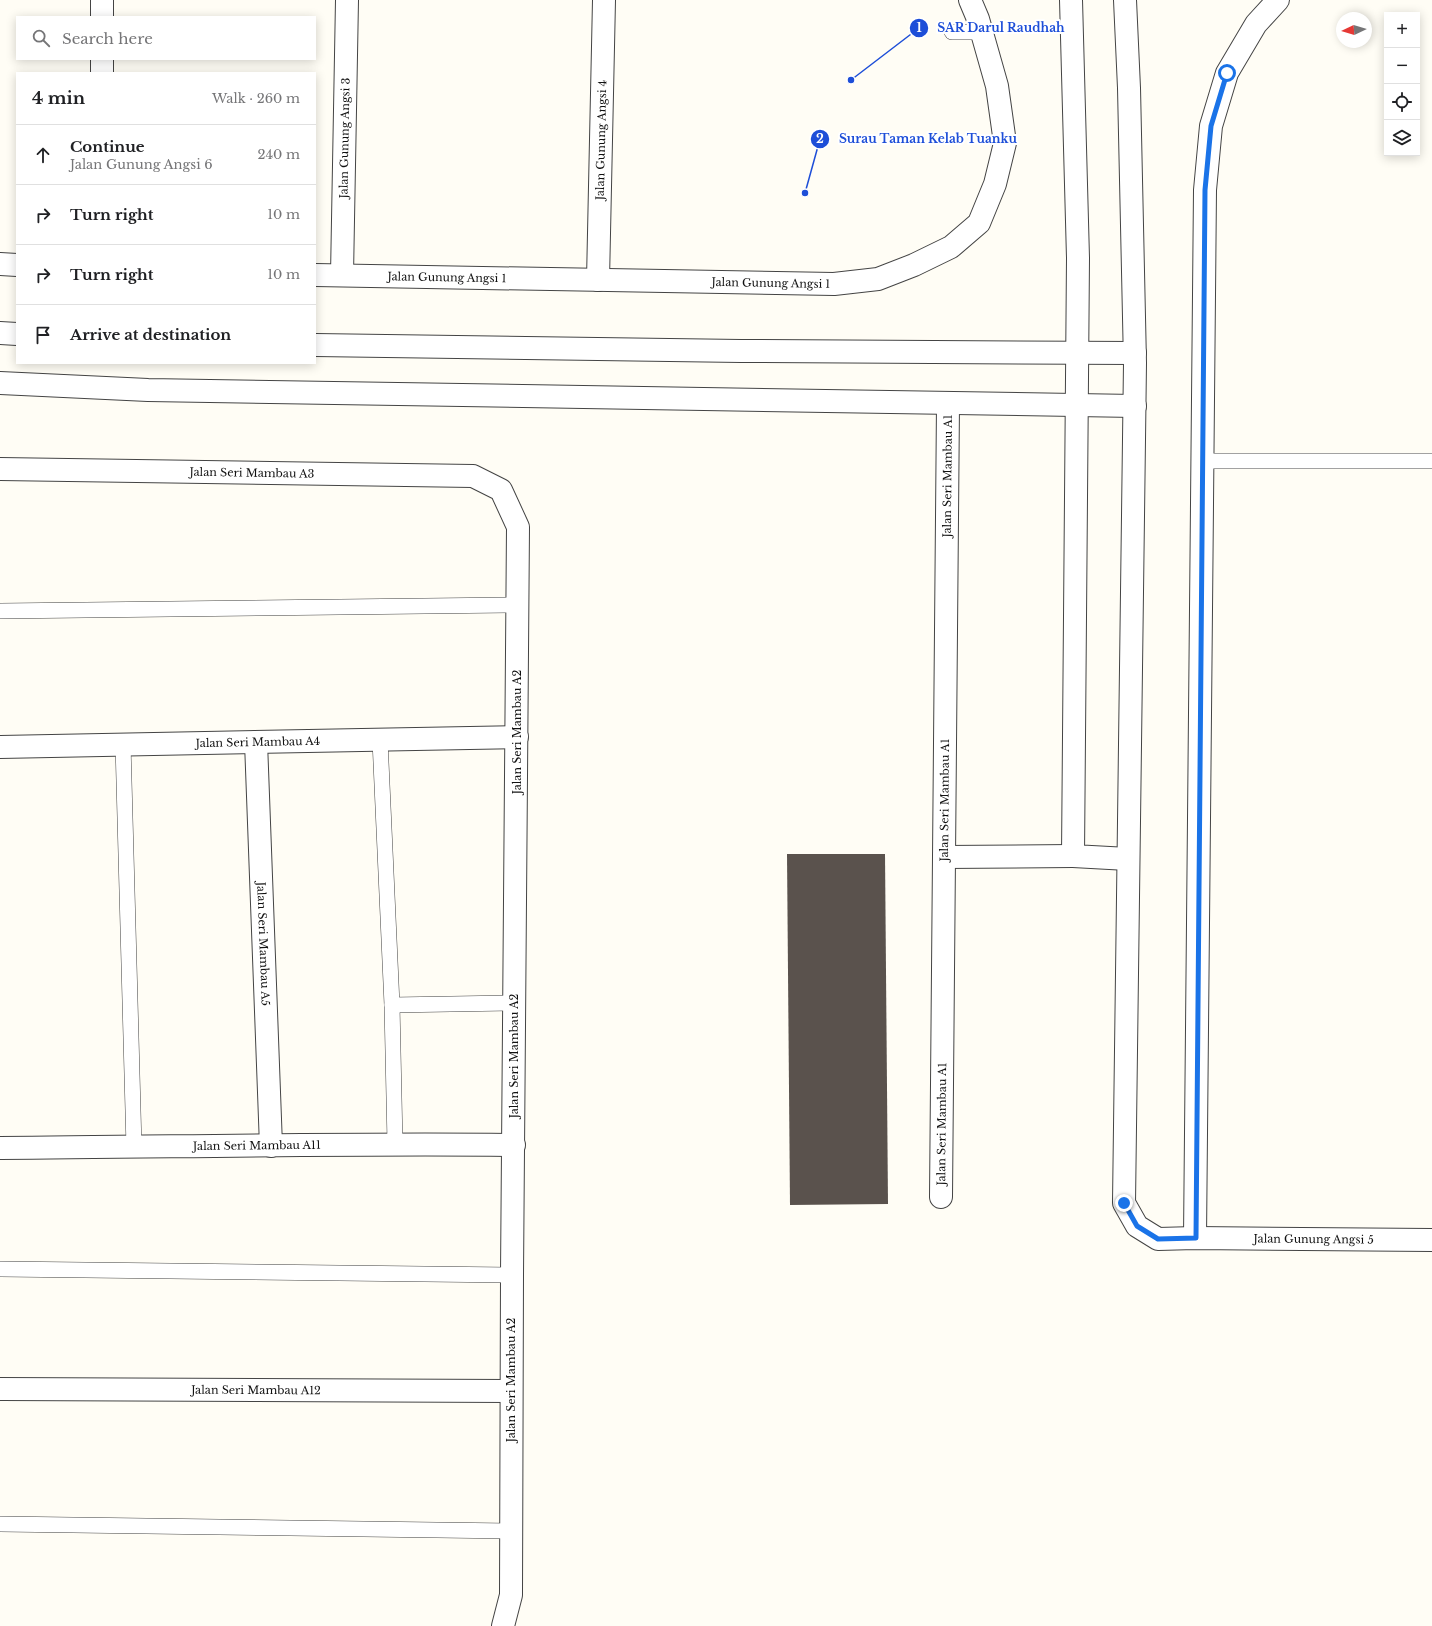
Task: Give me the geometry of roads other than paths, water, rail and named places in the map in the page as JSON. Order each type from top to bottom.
[{"type":"street","points":[[102,0],[102,16]]},
{"type":"street","name":"Jalan Gunung Angsi 3","points":[[342,275],[347,0]]},
{"type":"street","name":"Jalan Gunung Angsi 4","points":[[598,280],[604,0]]},
{"type":"street","name":"Jalan Gunung Angsi 1","points":[[316,275],[834,284],[878,279],[914,265],[951,247],[979,223],[995,184],[1005,143],[997,86],[982,32],[970,0]]},
{"type":"street","points":[[1071,0],[1078,258],[1073,856]]},
{"type":"street","name":"Jalan Gunung Angsi 5","points":[[1126,0],[1135,406],[1124,1203],[1137,1226],[1158,1239],[1432,1240]]},
{"type":"street","points":[[1196,1238],[1205,190],[1211,126],[1227,73],[1256,24],[1278,0]]},
{"type":"street","points":[[102,60],[102,72]]},
{"type":"street","points":[[0,264],[16,265]]},
{"type":"street","points":[[0,333],[16,334]]},
{"type":"street","points":[[316,346],[741,352],[1135,353]]},
{"type":"street","points":[[0,383],[148,390],[1135,406]]},
{"type":"street","name":"Jalan Seri Mambau A1","points":[[941,1197],[948,404]]},
{"type":"street","name":"Jalan Seri Mambau A3","points":[[0,469],[473,476],[501,490]]},
{"type":"street","name":"Jalan Seri Mambau A2","points":[[501,490],[518,527],[511,1391],[511,1595],[503,1626]]},
{"type":"street","name":"Jalan Seri Mambau A4","points":[[0,747],[517,737]]},
{"type":"street","name":"Jalan Seri Mambau A5","points":[[256,742],[270,1146]]},
{"type":"street","points":[[944,857],[1073,856],[1128,859]]},
{"type":"street","name":"Jalan Seri Mambau A11","points":[[0,1148],[270,1146],[395,1143],[514,1145]]},
{"type":"street","name":"Jalan Seri Mambau A12","points":[[0,1389],[511,1391]]},
{"type":"lane","points":[[952,32],[982,32]]},
{"type":"lane","points":[[1202,461],[1432,461]]},
{"type":"lane","points":[[0,611],[517,605]]},
{"type":"lane","points":[[380,740],[392,1005],[395,1143]]},
{"type":"lane","points":[[123,744],[134,1147]]},
{"type":"lane","points":[[392,1005],[514,1003]]},
{"type":"lane","points":[[0,1269],[512,1275]]},
{"type":"lane","points":[[0,1524],[511,1531]]},
{"type":"place","name":"SAR Darul Raudhah","points":[[851,80]]},
{"type":"place","name":"Surau Taman Kelab Tuanku","points":[[805,193]]}]
